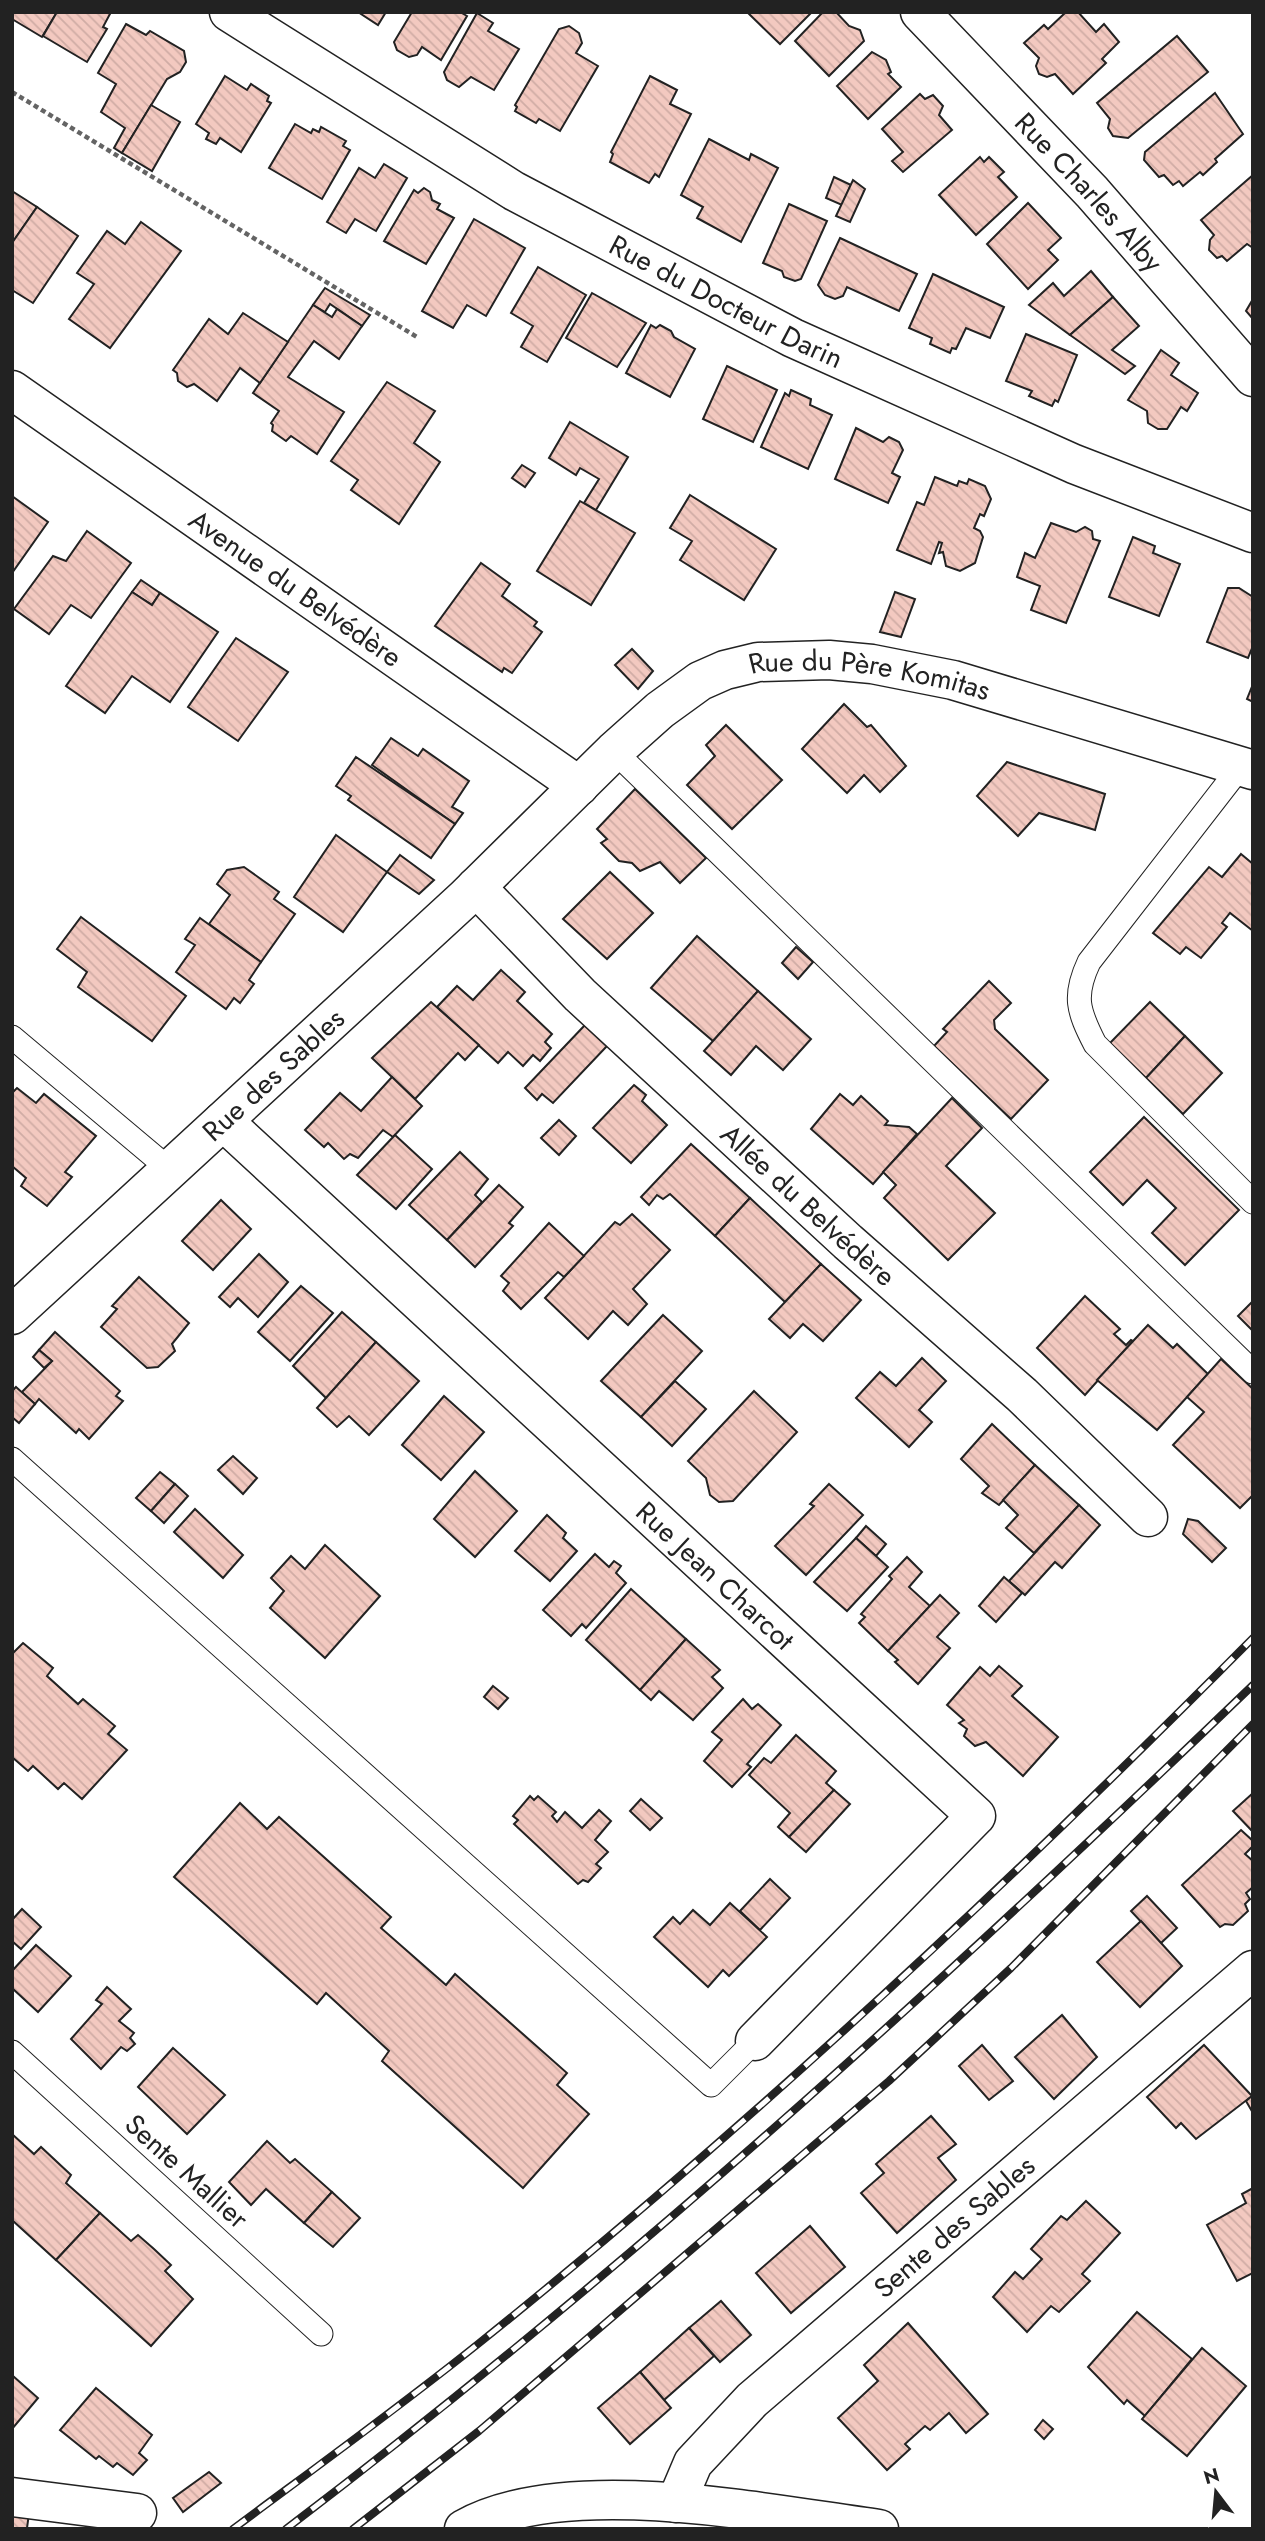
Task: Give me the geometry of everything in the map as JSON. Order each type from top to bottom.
[{"type":"street","name":"Rue du Docteur Darin","points":[[229,12],[514,191],[793,338],[1074,464],[1253,533]]},
{"type":"street","name":"Rue Charles Alby","points":[[920,12],[1092,192],[1253,377]]},
{"type":"street","name":"Avenue du Belvédère","points":[[12,390],[579,786]]},
{"type":"street","name":"Rue du Père Komitas","points":[[532,830],[660,710],[700,681],[758,663],[829,660],[872,664],[953,680],[1247,768]]},
{"type":"street","name":"Rue des Sables","points":[[12,1315],[476,887],[532,830]]},
{"type":"street","name":"Allée du Belvédère","points":[[476,887],[580,995],[838,1233],[1021,1395],[1148,1517]]},
{"type":"street","name":"Rue Jean Charcot","points":[[223,1121],[976,1816],[755,2041]]},
{"type":"street","name":"Sente des Sables","points":[[676,2503],[693,2463],[752,2400],[1253,1970]]},
{"type":"street","points":[[12,2497],[137,2513]]},
{"type":"street","points":[[464,2529],[504,2510],[576,2515],[676,2503],[879,2529]]},
{"type":"lane","points":[[614,751],[1253,1371]]},
{"type":"lane","points":[[1247,768],[1088,962],[1078,986],[1081,1017],[1095,1044],[1253,1202]]},
{"type":"lane","points":[[12,1037],[169,1169]]},
{"type":"lane","points":[[12,1460],[711,2085],[755,2041]]},
{"type":"lane","name":"Sente Mallier","points":[[12,2052],[321,2334]]},
{"type":"path","points":[[12,93],[418,337]]},
{"type":"building","points":[[12,12],[57,12],[42,37],[12,19]]},
{"type":"building","points":[[57,12],[111,12],[103,27],[107,29],[87,62],[43,36]]},
{"type":"building","points":[[358,12],[386,12],[378,25]]},
{"type":"building","points":[[412,12],[460,12],[467,16],[441,60],[422,47],[417,55],[409,57],[397,50],[394,42]]},
{"type":"building","points":[[747,12],[812,12],[780,44]]},
{"type":"building","points":[[823,12],[836,12],[849,26],[860,30],[864,41],[829,76],[795,41]]},
{"type":"building","points":[[1066,12],[1078,12],[1096,32],[1104,24],[1119,42],[1102,59],[1106,63],[1073,94],[1055,74],[1047,77],[1039,74],[1036,66],[1039,58],[1024,43],[1044,25],[1048,29]]},
{"type":"building","points":[[477,13],[493,23],[488,31],[519,49],[494,90],[471,77],[459,87],[447,80],[444,72]]},
{"type":"building","points":[[126,24],[146,35],[150,31],[184,51],[186,62],[180,72],[167,79],[122,153],[114,148],[125,128],[101,112],[116,84],[98,73]]},
{"type":"building","points":[[569,26],[579,33],[582,43],[576,53],[598,66],[560,131],[539,119],[536,123],[515,111],[515,105],[559,29]]},
{"type":"building","points":[[1177,36],[1208,72],[1128,138],[1113,136],[1108,128],[1110,119],[1097,103]]},
{"type":"building","points":[[872,52],[886,60],[891,72],[888,74],[901,87],[868,119],[837,86]]},
{"type":"building","points":[[225,76],[247,90],[251,84],[269,96],[267,101],[271,103],[241,152],[220,138],[216,144],[206,139],[209,133],[196,124]]},
{"type":"building","points":[[650,76],[677,90],[670,104],[691,114],[659,177],[655,174],[649,183],[610,162],[613,154],[611,152]]},
{"type":"building","points":[[1215,93],[1243,134],[1215,159],[1217,162],[1203,175],[1200,172],[1183,186],[1179,181],[1173,185],[1164,175],[1159,177],[1144,160],[1145,152]]},
{"type":"building","points":[[920,94],[925,99],[933,95],[943,106],[939,115],[952,130],[903,172],[892,161],[903,152],[882,129]]},
{"type":"building","points":[[151,105],[180,122],[152,171],[122,153]]},
{"type":"building","points":[[295,124],[311,133],[313,129],[319,132],[321,127],[346,141],[343,146],[350,150],[322,199],[269,168]]},
{"type":"building","points":[[709,139],[749,160],[751,154],[778,168],[741,242],[697,218],[703,207],[681,195]]},
{"type":"building","points":[[980,157],[984,162],[989,157],[1004,172],[998,177],[1017,197],[976,235],[939,195]]},
{"type":"building","points":[[384,164],[407,178],[376,231],[355,219],[346,233],[327,222],[359,168],[375,178]]},
{"type":"building","points":[[1253,175],[1253,248],[1247,244],[1227,261],[1222,256],[1217,258],[1209,250],[1210,240],[1214,235],[1201,220]]},
{"type":"building","points":[[834,177],[851,185],[842,205],[826,198]]},
{"type":"building","points":[[853,180],[865,189],[850,222],[836,216]]},
{"type":"building","points":[[424,188],[430,192],[432,200],[440,204],[437,209],[454,218],[426,264],[384,241],[414,190],[418,193]]},
{"type":"building","points":[[12,191],[37,207],[12,243]]},
{"type":"building","points":[[1028,203],[1061,238],[1048,250],[1058,260],[1028,289],[987,244]]},
{"type":"building","points":[[789,204],[827,221],[801,279],[795,281],[784,277],[782,271],[763,263]]},
{"type":"building","points":[[37,207],[78,236],[33,303],[12,290],[12,243]]},
{"type":"building","points":[[474,219],[525,248],[486,316],[467,305],[453,328],[422,311]]},
{"type":"building","points":[[141,222],[181,251],[110,348],[69,319],[94,284],[77,273],[107,231],[125,244]]},
{"type":"building","points":[[840,238],[917,274],[899,311],[847,287],[843,296],[835,299],[825,295],[818,285]]},
{"type":"building","points":[[538,267],[586,295],[547,362],[521,347],[533,326],[511,313]]},
{"type":"building","points":[[1091,271],[1113,297],[1070,335],[1029,305],[1053,283],[1064,296]]},
{"type":"building","points":[[933,274],[1004,307],[990,338],[966,328],[956,349],[952,348],[950,353],[930,344],[932,338],[909,328]]},
{"type":"building","points":[[325,288],[370,315],[362,326],[330,304],[325,312],[313,305]]},
{"type":"building","points":[[592,293],[646,323],[617,367],[566,338]]},
{"type":"building","points":[[1113,297],[1139,326],[1112,350],[1135,366],[1125,374],[1070,335]]},
{"type":"building","points":[[1253,299],[1253,319],[1246,311]]},
{"type":"building","points":[[313,305],[332,317],[337,309],[362,326],[339,359],[314,341],[288,377],[344,412],[317,454],[291,436],[286,441],[272,431],[271,423],[279,411],[253,393]]},
{"type":"building","points":[[243,313],[288,342],[260,383],[240,368],[217,401],[194,384],[187,387],[178,381],[177,373],[173,370],[209,319],[228,334]]},
{"type":"building","points":[[651,325],[656,328],[660,325],[671,331],[674,337],[695,349],[670,397],[626,373]]},
{"type":"building","points":[[1026,334],[1077,355],[1058,402],[1055,400],[1052,406],[1029,396],[1032,391],[1006,381]]},
{"type":"building","points":[[1161,350],[1179,363],[1171,375],[1198,393],[1187,411],[1181,407],[1167,429],[1158,429],[1148,423],[1147,411],[1128,400]]},
{"type":"building","points":[[727,366],[777,390],[753,442],[703,419]]},
{"type":"building","points":[[387,382],[435,411],[414,443],[440,462],[399,524],[351,490],[358,480],[331,461]]},
{"type":"building","points":[[791,390],[811,399],[810,405],[832,415],[808,469],[761,447],[785,393],[789,396]]},
{"type":"building","points":[[570,422],[628,457],[596,510],[584,503],[599,479],[580,468],[576,475],[549,458]]},
{"type":"building","points":[[856,428],[883,442],[889,437],[899,442],[903,450],[892,473],[900,477],[888,503],[835,479]]},
{"type":"building","points":[[522,465],[535,473],[525,487],[512,478]]},
{"type":"building","points":[[935,477],[957,486],[959,481],[967,484],[969,479],[985,486],[991,499],[984,516],[980,514],[974,528],[980,531],[983,537],[975,563],[960,571],[946,566],[943,552],[939,553],[942,543],[939,542],[931,564],[897,550],[917,502],[924,505]]},
{"type":"building","points":[[690,495],[776,549],[744,600],[680,560],[692,541],[670,528]]},
{"type":"building","points":[[12,496],[48,522],[12,573]]},
{"type":"building","points":[[580,501],[635,533],[591,605],[537,571]]},
{"type":"building","points":[[1051,523],[1076,532],[1085,527],[1092,531],[1093,539],[1100,541],[1066,623],[1031,610],[1040,586],[1017,577],[1025,553],[1035,558]]},
{"type":"building","points":[[87,531],[131,563],[91,618],[71,605],[49,634],[14,609],[53,556],[66,561]]},
{"type":"building","points":[[1133,537],[1155,546],[1153,553],[1180,564],[1159,616],[1109,597]]},
{"type":"building","points":[[481,563],[510,584],[502,596],[537,622],[534,626],[542,632],[512,673],[504,668],[502,672],[435,626]]},
{"type":"building","points":[[141,580],[160,593],[152,605],[132,592]]},
{"type":"building","points":[[1228,588],[1239,588],[1253,597],[1253,646],[1248,658],[1207,642]]},
{"type":"building","points":[[132,592],[152,605],[160,593],[218,632],[170,702],[132,676],[105,713],[66,686]]},
{"type":"building","points":[[895,592],[915,599],[901,637],[880,632]]},
{"type":"building","points":[[236,638],[288,672],[238,741],[188,707]]},
{"type":"building","points":[[632,649],[653,671],[638,689],[615,665]]},
{"type":"building","points":[[1253,684],[1253,702],[1247,699]]},
{"type":"building","points":[[844,704],[867,727],[871,725],[906,766],[880,792],[864,775],[847,793],[802,749]]},
{"type":"building","points":[[726,725],[782,780],[732,829],[687,785],[715,756],[706,745]]},
{"type":"building","points":[[391,738],[418,756],[423,749],[469,781],[452,807],[463,813],[455,824],[372,765]]},
{"type":"building","points":[[356,757],[455,824],[431,858],[348,800],[351,796],[336,786]]},
{"type":"building","points":[[1007,762],[1105,794],[1095,830],[1039,813],[1018,836],[977,796]]},
{"type":"building","points":[[635,789],[706,858],[680,883],[660,862],[640,871],[632,863],[619,861],[601,843],[607,839],[597,829]]},
{"type":"building","points":[[336,835],[387,872],[343,932],[294,897]]},
{"type":"building","points":[[1241,854],[1253,864],[1253,931],[1230,913],[1222,923],[1227,927],[1201,958],[1186,947],[1180,954],[1153,933],[1209,867],[1222,877]]},
{"type":"building","points":[[400,855],[434,880],[419,894],[387,872]]},
{"type":"building","points":[[244,867],[279,892],[274,899],[295,914],[261,962],[209,924],[230,895],[217,884],[227,870]]},
{"type":"building","points":[[610,872],[653,913],[607,959],[563,919]]},
{"type":"building","points":[[81,917],[186,996],[152,1041],[78,987],[87,972],[57,949]]},
{"type":"building","points":[[200,918],[261,962],[249,980],[254,984],[240,1003],[234,998],[226,1009],[176,972],[195,945],[185,939]]},
{"type":"building","points":[[697,936],[758,991],[713,1041],[651,988]]},
{"type":"building","points":[[796,947],[813,962],[798,979],[782,963]]},
{"type":"building","points":[[501,970],[525,992],[517,1001],[552,1034],[545,1042],[551,1048],[540,1061],[533,1055],[523,1066],[508,1052],[498,1063],[437,1007],[457,986],[473,1000]]},
{"type":"building","points":[[989,981],[1011,1003],[994,1020],[995,1029],[1048,1080],[1011,1119],[934,1046],[947,1032],[943,1029]]},
{"type":"building","points":[[758,991],[811,1039],[783,1070],[756,1046],[731,1075],[704,1051]]},
{"type":"building","points":[[431,1002],[479,1045],[465,1060],[458,1053],[415,1099],[372,1058]]},
{"type":"building","points":[[1150,1002],[1185,1036],[1146,1078],[1110,1043]]},
{"type":"building","points":[[585,1025],[607,1046],[553,1103],[542,1094],[537,1100],[525,1088]]},
{"type":"building","points":[[1185,1036],[1222,1073],[1183,1114],[1146,1078]]},
{"type":"building","points":[[392,1077],[422,1106],[393,1137],[383,1130],[358,1158],[350,1154],[344,1159],[328,1143],[324,1147],[305,1130],[340,1093],[361,1111]]},
{"type":"building","points":[[634,1085],[646,1095],[642,1101],[667,1125],[631,1163],[593,1128]]},
{"type":"building","points":[[17,1088],[36,1103],[44,1094],[96,1136],[65,1172],[72,1177],[47,1206],[21,1186],[26,1178],[12,1166],[12,1093]]},
{"type":"building","points":[[840,1094],[853,1105],[861,1096],[888,1121],[885,1125],[909,1127],[917,1134],[873,1184],[811,1129]]},
{"type":"building","points":[[952,1098],[982,1128],[946,1166],[995,1213],[948,1260],[884,1198],[896,1185],[883,1172]]},
{"type":"building","points":[[1144,1117],[1239,1210],[1185,1265],[1152,1233],[1176,1208],[1147,1180],[1123,1205],[1090,1172]]},
{"type":"building","points":[[559,1120],[576,1136],[559,1155],[541,1138]]},
{"type":"building","points":[[395,1135],[432,1169],[396,1209],[357,1175]]},
{"type":"building","points":[[691,1144],[750,1198],[715,1236],[670,1194],[663,1199],[657,1195],[649,1205],[641,1197]]},
{"type":"building","points":[[460,1152],[488,1179],[475,1195],[482,1202],[447,1240],[409,1205]]},
{"type":"building","points":[[499,1185],[523,1207],[509,1223],[513,1226],[475,1267],[447,1240]]},
{"type":"building","points":[[750,1198],[821,1264],[785,1302],[715,1236]]},
{"type":"building","points":[[221,1200],[251,1229],[213,1270],[182,1241]]},
{"type":"building","points":[[632,1214],[670,1250],[633,1289],[647,1304],[628,1325],[613,1311],[588,1339],[545,1298],[615,1222],[620,1225]]},
{"type":"building","points":[[549,1223],[584,1256],[564,1277],[558,1272],[521,1309],[503,1291],[509,1283],[501,1276]]},
{"type":"building","points":[[259,1254],[288,1282],[258,1317],[238,1298],[230,1307],[219,1297]]},
{"type":"building","points":[[821,1264],[861,1300],[823,1341],[803,1324],[790,1338],[769,1319]]},
{"type":"building","points":[[139,1277],[189,1323],[172,1344],[175,1351],[158,1367],[147,1368],[101,1327],[117,1309],[112,1306]]},
{"type":"building","points":[[301,1286],[333,1313],[290,1361],[258,1332]]},
{"type":"building","points":[[1085,1296],[1120,1329],[1114,1334],[1126,1345],[1133,1341],[1085,1395],[1037,1348]]},
{"type":"building","points":[[1253,1301],[1253,1331],[1238,1316]]},
{"type":"building","points":[[342,1312],[376,1342],[326,1398],[293,1366]]},
{"type":"building","points":[[663,1315],[702,1351],[641,1417],[601,1381]]},
{"type":"building","points":[[1148,1325],[1173,1348],[1177,1344],[1208,1374],[1157,1430],[1097,1380]]},
{"type":"building","points":[[55,1332],[120,1391],[116,1396],[123,1401],[89,1439],[79,1429],[76,1433],[39,1399],[35,1404],[22,1392],[52,1361],[39,1350]]},
{"type":"building","points":[[376,1342],[419,1381],[369,1435],[349,1416],[337,1427],[317,1408]]},
{"type":"building","points":[[39,1350],[52,1361],[44,1368],[33,1357]]},
{"type":"building","points":[[922,1358],[946,1381],[919,1410],[932,1422],[909,1447],[856,1398],[880,1372],[896,1386]]},
{"type":"building","points":[[1221,1359],[1253,1389],[1253,1495],[1240,1508],[1173,1445],[1204,1412],[1187,1397]]},
{"type":"building","points":[[675,1381],[706,1409],[672,1446],[641,1417]]},
{"type":"building","points":[[16,1387],[35,1404],[19,1423],[12,1417],[12,1391]]},
{"type":"building","points":[[754,1391],[797,1432],[733,1501],[719,1502],[710,1495],[706,1478],[688,1461]]},
{"type":"building","points":[[444,1396],[484,1432],[441,1480],[402,1445]]},
{"type":"building","points":[[992,1424],[1035,1465],[999,1505],[982,1493],[989,1486],[961,1459]]},
{"type":"building","points":[[233,1456],[257,1478],[243,1494],[218,1470]]},
{"type":"building","points":[[1035,1465],[1079,1505],[1034,1553],[1006,1528],[1018,1515],[1003,1500]]},
{"type":"building","points":[[475,1471],[517,1511],[475,1557],[434,1519]]},
{"type":"building","points":[[160,1472],[175,1484],[151,1511],[136,1498]]},
{"type":"building","points":[[175,1484],[188,1496],[164,1523],[151,1511]]},
{"type":"building","points":[[829,1484],[863,1515],[806,1575],[775,1546],[814,1506],[810,1504]]},
{"type":"building","points":[[1079,1505],[1100,1525],[1062,1568],[1055,1562],[1025,1595],[1009,1581]]},
{"type":"building","points":[[195,1509],[243,1555],[223,1578],[174,1532]]},
{"type":"building","points":[[547,1515],[566,1533],[563,1538],[577,1551],[550,1581],[515,1551]]},
{"type":"building","points":[[1188,1519],[1198,1521],[1226,1548],[1212,1562],[1183,1534]]},
{"type":"building","points":[[866,1526],[886,1544],[876,1556],[856,1538]]},
{"type":"building","points":[[856,1538],[888,1567],[847,1611],[814,1582]]},
{"type":"building","points":[[325,1545],[380,1596],[325,1658],[270,1608],[284,1591],[271,1578],[291,1556],[305,1569]]},
{"type":"building","points":[[595,1554],[609,1567],[614,1561],[621,1566],[616,1573],[626,1583],[586,1628],[582,1624],[571,1636],[543,1610]]},
{"type":"building","points":[[907,1557],[922,1572],[909,1587],[930,1606],[888,1651],[859,1623],[865,1617],[861,1614],[892,1579],[889,1576]]},
{"type":"building","points":[[1004,1577],[1022,1593],[996,1622],[979,1606]]},
{"type":"building","points":[[631,1589],[686,1639],[640,1690],[586,1640]]},
{"type":"building","points":[[940,1595],[959,1613],[937,1637],[950,1648],[918,1684],[895,1662],[898,1660],[888,1651]]},
{"type":"building","points":[[686,1639],[720,1670],[712,1677],[723,1688],[693,1720],[659,1691],[651,1700],[640,1690]]},
{"type":"building","points":[[23,1643],[53,1668],[47,1676],[78,1704],[83,1699],[115,1726],[108,1734],[127,1750],[82,1799],[64,1783],[58,1789],[33,1766],[28,1771],[12,1757],[12,1654]]},
{"type":"building","points":[[999,1666],[1022,1686],[1012,1696],[1058,1737],[1023,1776],[986,1742],[975,1746],[964,1736],[967,1729],[959,1723],[964,1720],[947,1705],[980,1667],[990,1676]]},
{"type":"building","points":[[493,1686],[508,1698],[498,1709],[484,1697]]},
{"type":"building","points":[[743,1699],[752,1709],[758,1704],[781,1725],[747,1764],[751,1767],[732,1787],[704,1761],[722,1740],[712,1732]]},
{"type":"building","points":[[796,1735],[836,1771],[826,1783],[834,1790],[789,1837],[778,1827],[790,1813],[749,1775],[764,1758],[771,1763]]},
{"type":"building","points":[[834,1790],[850,1804],[806,1852],[789,1837]]},
{"type":"building","points":[[1253,1793],[1253,1832],[1233,1811]]},
{"type":"building","points":[[530,1796],[534,1800],[538,1796],[556,1812],[552,1816],[557,1822],[565,1812],[582,1828],[599,1810],[611,1821],[595,1840],[608,1852],[596,1864],[601,1868],[588,1882],[583,1880],[578,1884],[514,1824],[518,1820],[513,1816]]},
{"type":"building","points":[[641,1799],[662,1818],[650,1830],[630,1811]]},
{"type":"building","points":[[240,1803],[267,1829],[279,1817],[391,1917],[381,1928],[446,1985],[455,1974],[567,2073],[557,2085],[589,2114],[523,2188],[382,2061],[389,2051],[326,1993],[317,2004],[174,1877]]},
{"type":"building","points":[[1241,1830],[1253,1841],[1253,1846],[1245,1854],[1253,1861],[1253,1887],[1246,1893],[1250,1899],[1245,1904],[1248,1911],[1233,1925],[1225,1924],[1220,1927],[1182,1885]]},
{"type":"building","points":[[770,1879],[790,1898],[760,1930],[740,1911]]},
{"type":"building","points":[[1147,1896],[1177,1928],[1161,1943],[1131,1911]]},
{"type":"building","points":[[730,1903],[767,1937],[729,1976],[723,1970],[708,1987],[654,1937],[673,1917],[680,1924],[693,1910],[710,1925]]},
{"type":"building","points":[[22,1909],[41,1927],[21,1949],[12,1941],[12,1920]]},
{"type":"building","points":[[1141,1921],[1182,1966],[1140,2007],[1097,1962]]},
{"type":"building","points":[[36,1945],[71,1976],[38,2012],[12,1988],[12,1971]]},
{"type":"building","points":[[107,1987],[131,2009],[119,2021],[134,2033],[130,2038],[135,2044],[127,2051],[121,2047],[101,2069],[71,2039],[102,2004],[96,2000]]},
{"type":"building","points":[[1062,2015],[1097,2057],[1054,2099],[1015,2057]]},
{"type":"building","points":[[982,2045],[1013,2081],[989,2100],[959,2066]]},
{"type":"building","points":[[1204,2045],[1252,2096],[1196,2139],[1181,2123],[1176,2128],[1147,2097]]},
{"type":"building","points":[[173,2048],[225,2095],[187,2134],[138,2087]]},
{"type":"building","points":[[1253,2096],[1253,2113],[1246,2101]]},
{"type":"building","points":[[931,2116],[956,2144],[938,2158],[956,2180],[897,2233],[861,2193],[884,2173],[876,2164]]},
{"type":"building","points":[[12,2134],[34,2154],[41,2147],[71,2175],[66,2183],[100,2213],[56,2260],[12,2220]]},
{"type":"building","points":[[267,2141],[290,2163],[295,2159],[332,2192],[304,2223],[266,2189],[251,2205],[229,2182]]},
{"type":"building","points":[[1253,2188],[1253,2273],[1237,2281],[1207,2225],[1246,2203],[1242,2194]]},
{"type":"building","points":[[332,2192],[360,2218],[333,2247],[304,2223]]},
{"type":"building","points":[[1086,2201],[1120,2233],[1082,2274],[1090,2281],[1059,2312],[1051,2306],[1027,2332],[993,2297],[1015,2272],[1023,2279],[1042,2259],[1031,2249],[1061,2216],[1067,2220]]},
{"type":"building","points":[[100,2213],[131,2241],[138,2235],[154,2249],[171,2265],[165,2271],[193,2299],[151,2346],[56,2260]]},
{"type":"building","points":[[810,2226],[845,2267],[791,2313],[756,2273]]},
{"type":"building","points":[[721,2301],[751,2335],[720,2362],[689,2328]]},
{"type":"building","points":[[1137,2312],[1192,2359],[1145,2416],[1127,2400],[1124,2404],[1088,2367]]},
{"type":"building","points":[[908,2323],[988,2414],[966,2433],[949,2413],[930,2430],[925,2426],[905,2444],[910,2449],[887,2470],[838,2418],[878,2381],[864,2365]]},
{"type":"building","points":[[689,2328],[714,2356],[664,2400],[640,2372]]},
{"type":"building","points":[[1202,2348],[1246,2386],[1187,2456],[1142,2419]]},
{"type":"building","points":[[640,2372],[671,2408],[630,2444],[598,2408]]},
{"type":"building","points":[[12,2377],[38,2398],[12,2429]]},
{"type":"building","points":[[96,2388],[152,2435],[139,2453],[147,2460],[133,2475],[117,2463],[113,2467],[99,2456],[96,2459],[60,2430]]},
{"type":"building","points":[[1043,2420],[1053,2429],[1044,2439],[1035,2430]]},
{"type":"building","points":[[209,2472],[221,2483],[183,2512],[173,2498]]},
{"type":"building","points":[[12,2504],[30,2506],[27,2528],[39,2529],[12,2529]]},
{"type":"railway","points":[[233,2529],[448,2368],[679,2177],[971,1913],[1253,1638]]},
{"type":"railway","points":[[286,2529],[538,2330],[782,2121],[1020,1906],[1253,1685]]},
{"type":"railway","points":[[353,2529],[479,2431],[889,2081],[1011,1968],[1253,1724]]}]
